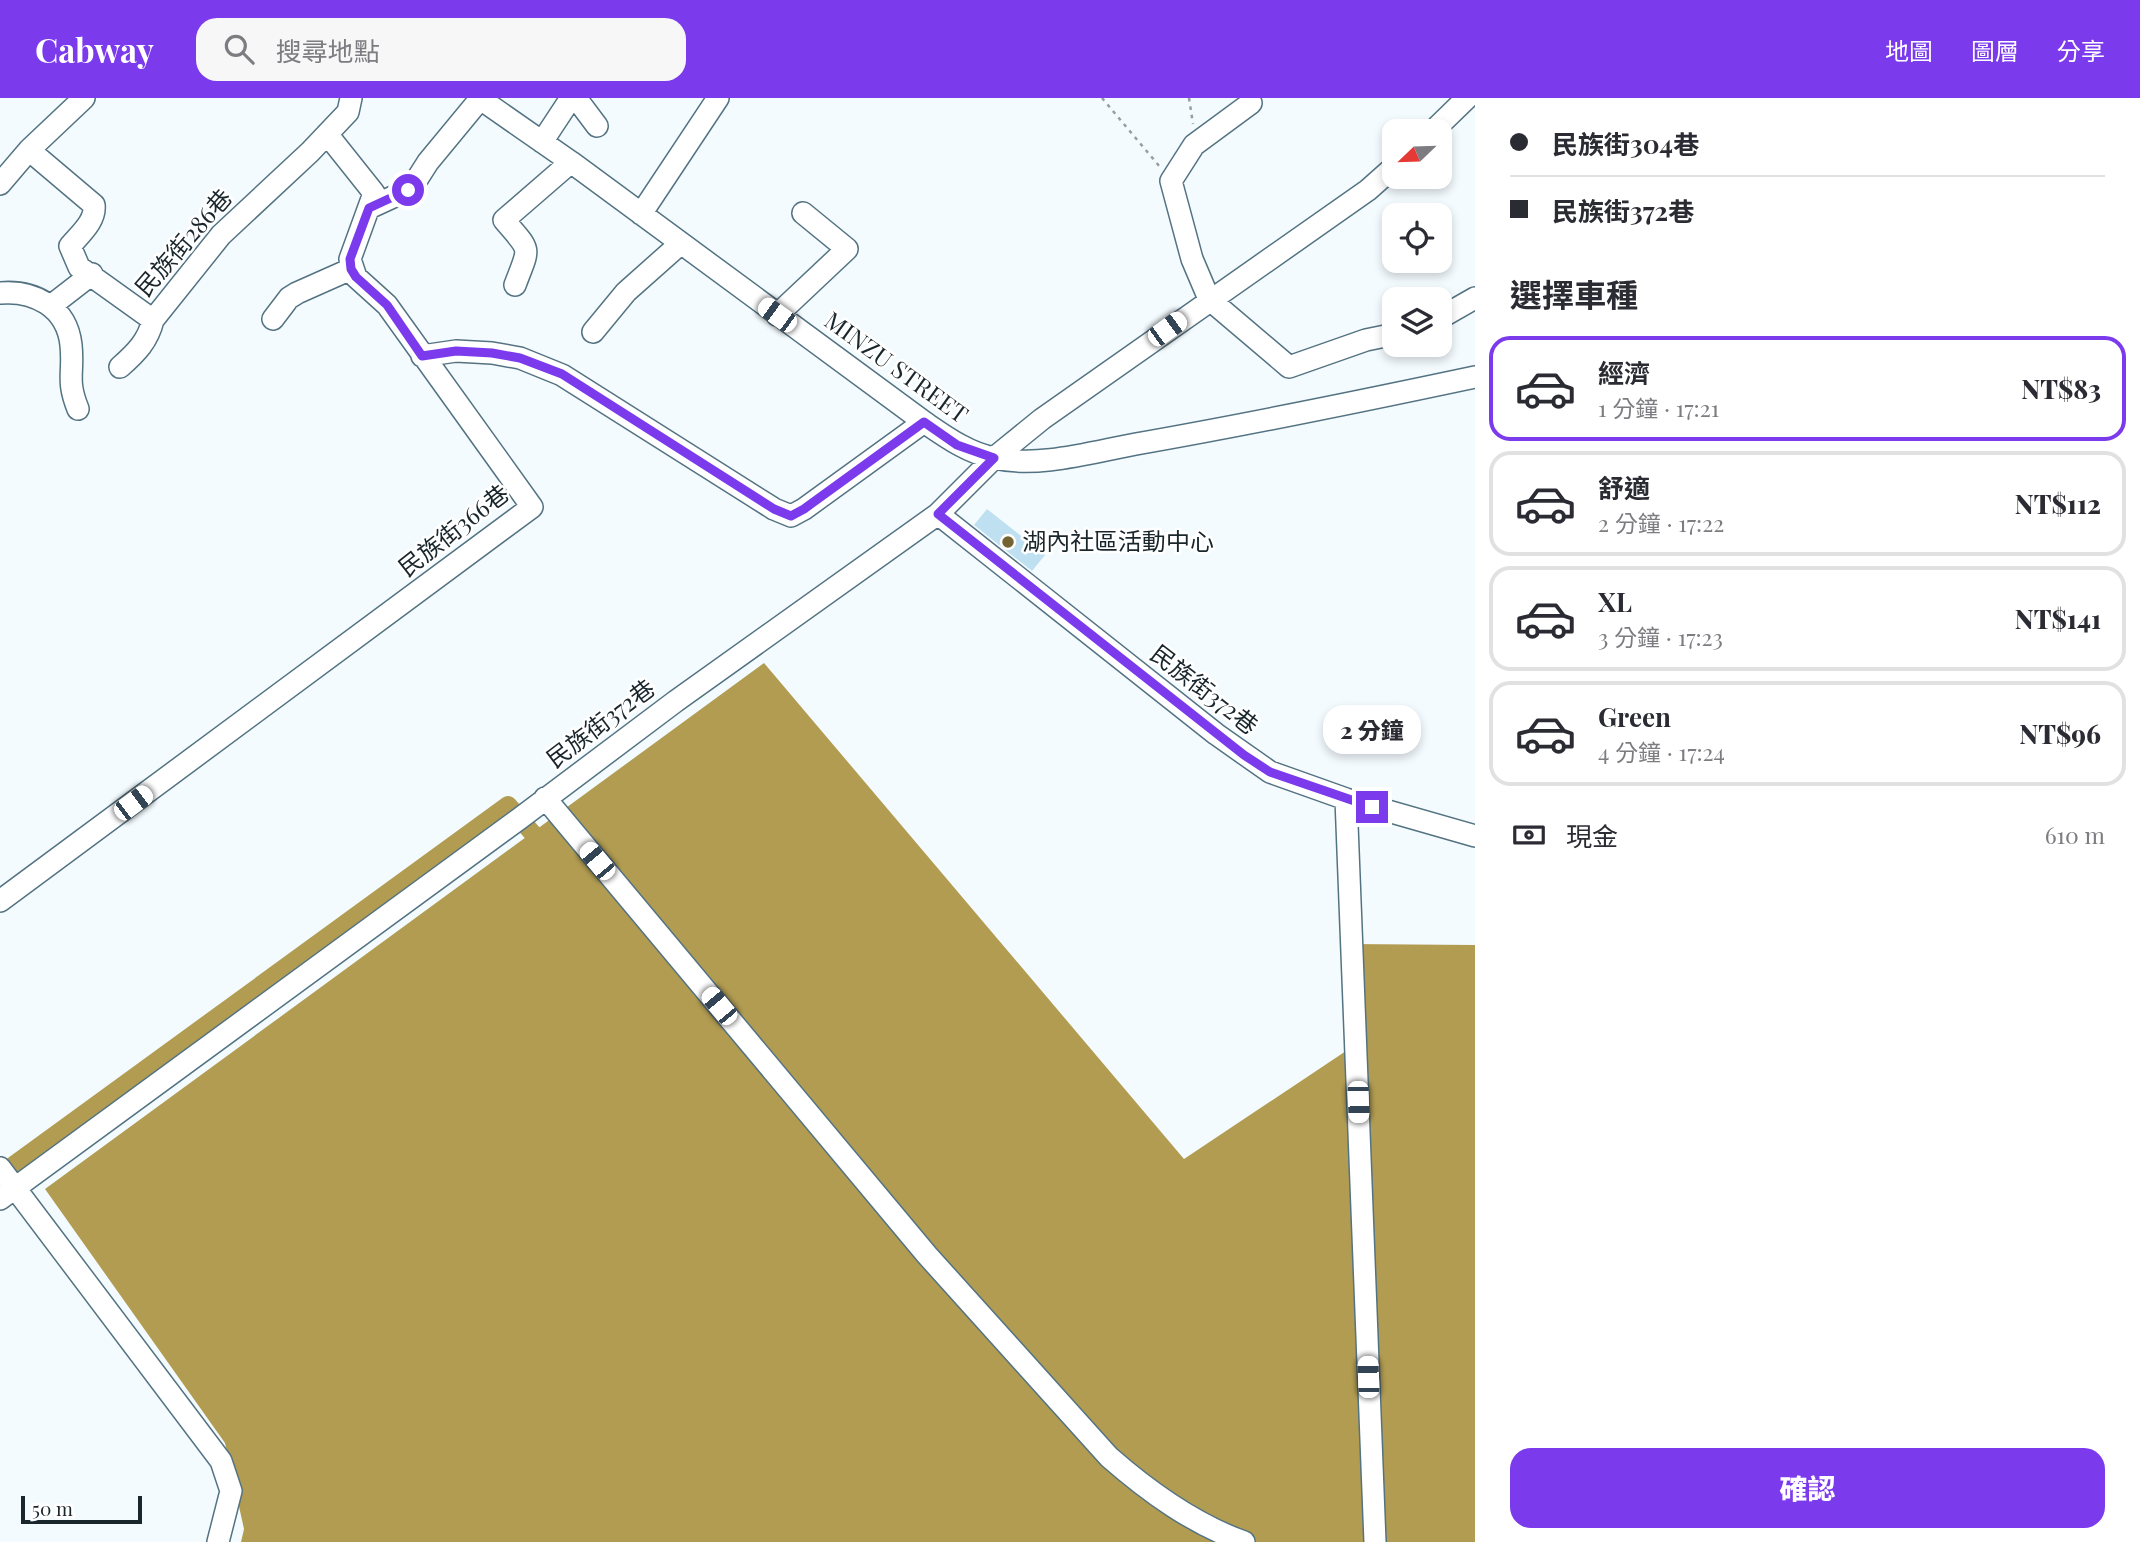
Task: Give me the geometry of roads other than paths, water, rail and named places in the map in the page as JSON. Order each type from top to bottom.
[{"type":"street","points":[[0,184],[29,150],[84,98]]},
{"type":"street","name":"民族街286巷","points":[[120,367],[140,349],[150,332],[152,320],[221,235],[348,113],[351,98]]},
{"type":"street","points":[[542,142],[574,98],[597,126]]},
{"type":"street","points":[[641,214],[718,98]]},
{"type":"street","points":[[1445,119],[1467,98]]},
{"type":"street","points":[[369,208],[408,190],[479,99]]},
{"type":"street","name":"MINZU STREET","points":[[479,99],[571,162],[924,422],[957,445],[994,458],[1033,460],[1117,447],[1279,419],[1475,377]]},
{"type":"street","points":[[1251,103],[1194,145],[1171,181],[1192,259],[1209,299],[1289,367],[1382,337]]},
{"type":"street","points":[[327,134],[374,193],[350,259],[351,269],[356,277],[387,305],[422,356],[456,351],[492,353],[520,358],[562,374],[774,509],[791,516],[924,422]]},
{"type":"street","points":[[29,150],[94,205],[95,213],[91,220],[69,246],[79,267],[152,320]]},
{"type":"street","points":[[516,285],[528,253],[526,245],[504,220],[571,162]]},
{"type":"street","name":"民族街372巷","points":[[7,1193],[676,701],[938,514],[994,458],[1042,419],[1382,178]]},
{"type":"street","points":[[777,315],[847,249],[803,213]]},
{"type":"street","points":[[593,332],[626,292],[680,244]]},
{"type":"street","points":[[274,319],[289,298],[351,269]]},
{"type":"street","points":[[52,306],[92,274]]},
{"type":"street","points":[[0,293],[30,294],[52,306],[71,341],[69,377],[78,409]]},
{"type":"street","points":[[1452,311],[1475,298]]},
{"type":"street","name":"民族街366巷","points":[[0,901],[532,507],[422,356]]},
{"type":"street","name":"民族街372巷","points":[[938,514],[1244,755],[1270,772],[1346,799],[1475,836]]},
{"type":"street","points":[[1346,799],[1375,1542]]},
{"type":"street","points":[[533,808],[1109,1457],[1141,1485],[1174,1507],[1226,1536],[1244,1542]]},
{"type":"street","points":[[1,1169],[7,1193],[221,1461],[231,1491],[218,1542]]},
{"type":"waterway","points":[[0,1175],[508,805],[548,851]]},
{"type":"place","name":"湖內社區活動中心","points":[[1008,542]]}]
